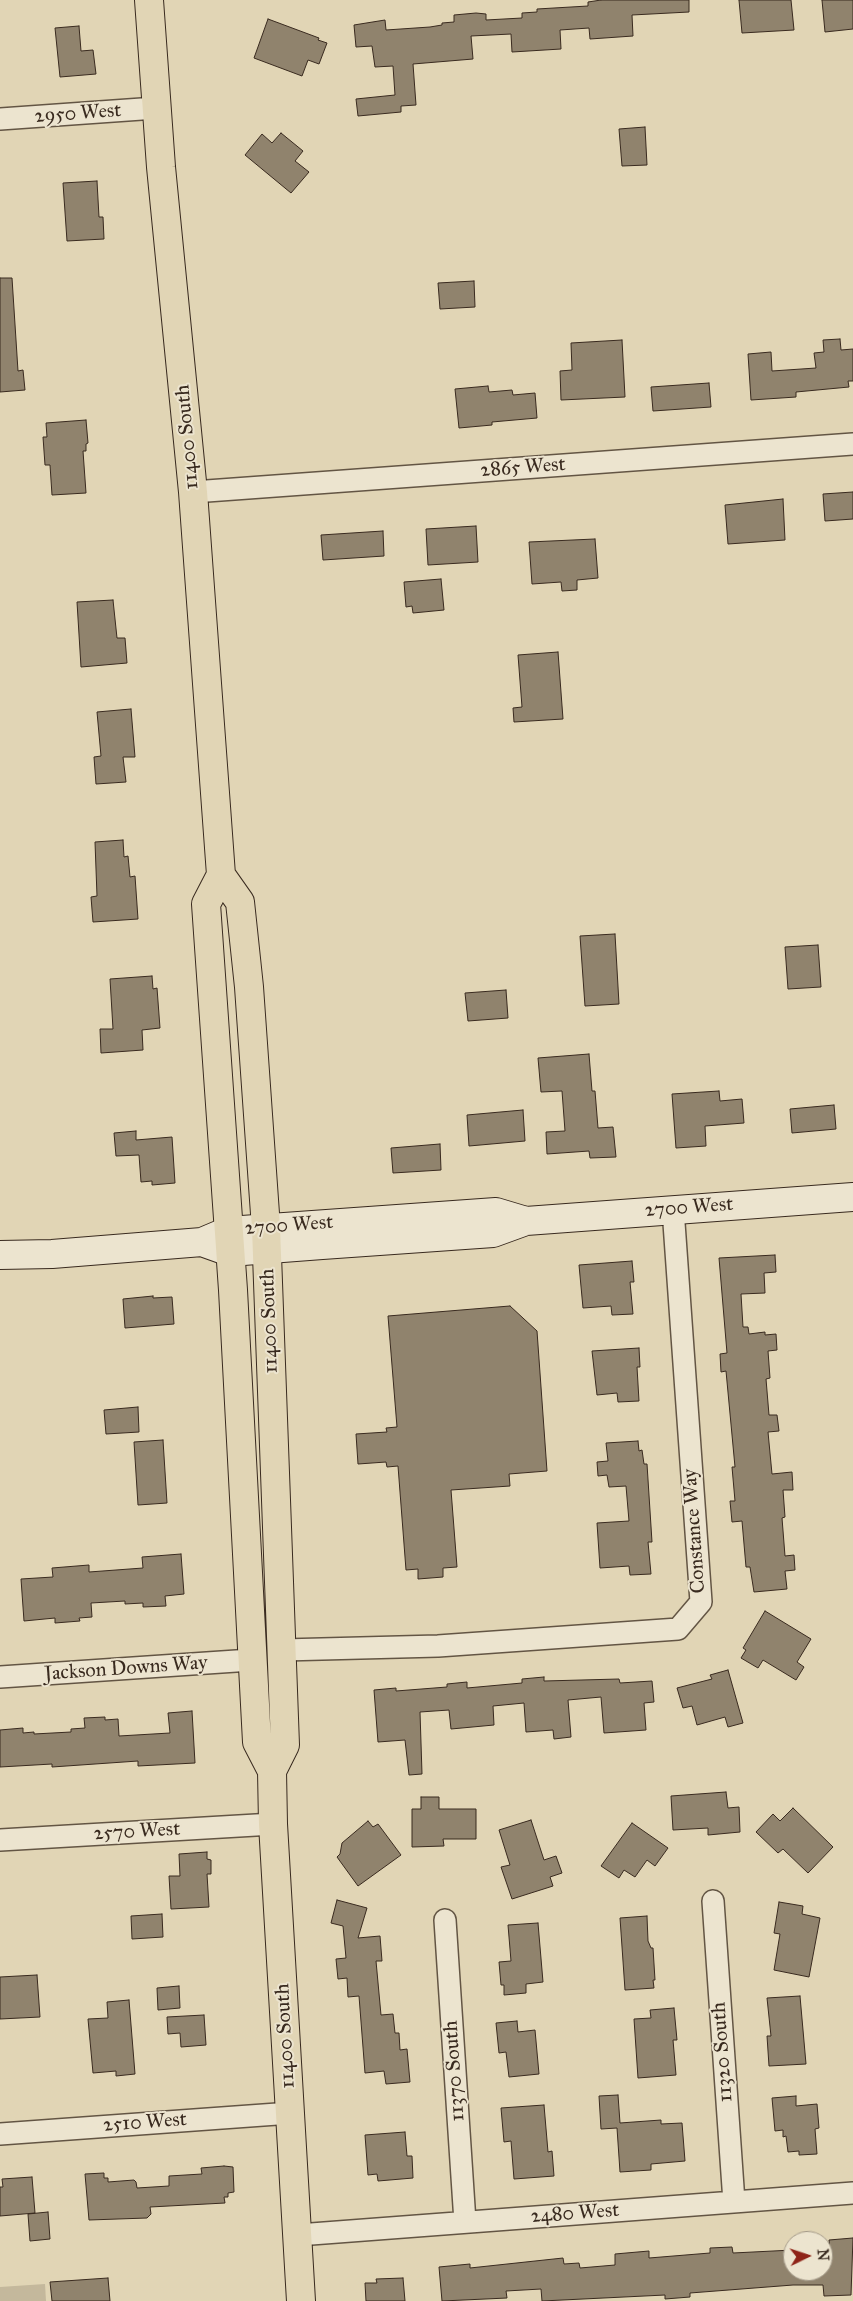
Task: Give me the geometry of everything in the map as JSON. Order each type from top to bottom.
[{"type":"main road","name":"11400 South","points":[[149,0],[156,108],[193,492],[221,875],[240,902],[267,1239],[285,1744],[272,1771]]},
{"type":"main road","name":"11400 South","points":[[221,875],[206,904],[229,1241],[257,1742],[272,1771],[273,1824],[301,2301]]},
{"type":"main road","name":"2700 West","points":[[0,1255],[52,1254],[202,1242],[267,1239],[493,1233],[526,1221],[853,1197]]},
{"type":"street","name":"2950 West","points":[[0,119],[156,108]]},
{"type":"street","name":"2865 West","points":[[193,492],[853,444]]},
{"type":"street","name":"Constance Way","points":[[283,1650],[438,1646],[678,1629],[701,1602],[673,1209]]},
{"type":"street","name":"Jackson Downs Way","points":[[0,1677],[251,1660]]},
{"type":"street","name":"2570 West","points":[[0,1840],[273,1824]]},
{"type":"street","name":"11320 South","points":[[713,1902],[734,2202]]},
{"type":"street","name":"11370 South","points":[[445,1920],[465,2222]]},
{"type":"street","name":"2510 West","points":[[0,2134],[291,2113]]},
{"type":"street","name":"2480 West","points":[[298,2235],[853,2193]]},
{"type":"shaded area","points":[[45,2284],[46,2301],[0,2301],[0,2287]]},
{"type":"building","points":[[601,0],[689,0],[689,12],[632,15],[633,36],[590,39],[589,28],[560,30],[561,49],[512,52],[511,34],[471,36],[473,59],[413,64],[416,105],[401,106],[401,112],[358,116],[356,99],[395,95],[393,66],[375,67],[372,46],[356,47],[354,25],[385,20],[386,30],[430,27],[454,22],[454,15],[476,13],[486,14],[486,20],[522,18],[522,13],[537,12],[537,9],[588,6],[588,2]]},
{"type":"building","points":[[739,0],[791,0],[794,30],[742,33]]},
{"type":"building","points":[[822,0],[853,0],[853,29],[825,32]]},
{"type":"building","points":[[268,19],[319,38],[318,40],[327,43],[319,64],[308,60],[302,76],[254,58]]},
{"type":"building","points":[[79,26],[81,51],[93,50],[96,74],[60,77],[55,28]]},
{"type":"building","points":[[645,127],[647,165],[622,166],[619,129]]},
{"type":"building","points":[[281,133],[303,151],[295,161],[309,172],[291,193],[245,155],[262,134],[272,143]]},
{"type":"building","points":[[97,181],[99,217],[103,217],[104,239],[67,241],[63,183]]},
{"type":"building","points":[[0,278],[12,278],[18,371],[23,370],[25,390],[0,392]]},
{"type":"building","points":[[474,281],[475,307],[440,309],[438,283]]},
{"type":"building","points":[[840,339],[841,350],[853,349],[853,381],[848,381],[849,387],[796,392],[796,397],[751,400],[748,354],[771,352],[772,371],[816,368],[814,353],[824,352],[823,340]]},
{"type":"building","points":[[622,340],[625,397],[561,400],[560,371],[572,370],[571,343]]},
{"type":"building","points":[[709,383],[711,407],[653,411],[651,387]]},
{"type":"building","points":[[488,386],[489,392],[512,390],[513,395],[535,393],[537,418],[492,422],[492,425],[459,428],[455,389]]},
{"type":"building","points":[[86,420],[88,443],[86,444],[86,451],[83,451],[86,493],[52,495],[50,465],[45,465],[43,437],[47,437],[46,423]]},
{"type":"building","points":[[853,492],[853,519],[825,521],[823,494]]},
{"type":"building","points":[[783,499],[785,540],[728,544],[725,505]]},
{"type":"building","points":[[476,526],[478,562],[428,565],[426,529]]},
{"type":"building","points":[[383,531],[384,556],[323,560],[321,535]]},
{"type":"building","points":[[595,539],[598,578],[577,580],[577,590],[562,591],[561,582],[532,584],[529,542]]},
{"type":"building","points":[[441,579],[444,610],[413,613],[412,606],[406,607],[404,582]]},
{"type":"building","points":[[113,600],[117,638],[125,638],[127,663],[81,667],[77,602]]},
{"type":"building","points":[[558,652],[563,719],[514,722],[513,708],[522,707],[518,655]]},
{"type":"building","points":[[131,709],[135,757],[123,757],[126,782],[96,784],[94,757],[101,756],[97,712]]},
{"type":"building","points":[[123,840],[124,857],[128,856],[130,877],[135,876],[138,919],[93,922],[91,897],[97,896],[95,842]]},
{"type":"building","points":[[615,934],[619,1004],[585,1006],[580,936]]},
{"type":"building","points":[[818,945],[821,987],[788,989],[785,947]]},
{"type":"building","points":[[152,976],[153,989],[157,988],[160,1028],[142,1030],[143,1050],[101,1053],[100,1029],[113,1029],[110,979]]},
{"type":"building","points":[[506,990],[508,1018],[468,1021],[465,993]]},
{"type":"building","points":[[589,1054],[598,1128],[613,1127],[616,1157],[590,1158],[589,1151],[547,1154],[546,1132],[565,1131],[562,1091],[541,1092],[538,1058]]},
{"type":"building","points":[[719,1091],[720,1101],[742,1099],[744,1123],[705,1126],[706,1146],[676,1148],[672,1094]]},
{"type":"building","points":[[834,1105],[836,1129],[792,1133],[790,1109]]},
{"type":"building","points":[[523,1110],[525,1141],[469,1146],[467,1115]]},
{"type":"building","points":[[136,1131],[136,1140],[172,1137],[175,1183],[152,1185],[152,1181],[141,1182],[139,1155],[116,1156],[114,1133]]},
{"type":"building","points":[[440,1144],[441,1170],[393,1173],[391,1148]]},
{"type":"building","points":[[775,1255],[776,1272],[764,1273],[765,1293],[741,1294],[743,1327],[748,1327],[749,1334],[765,1332],[765,1335],[776,1334],[777,1350],[768,1351],[770,1378],[766,1379],[769,1415],[777,1415],[779,1431],[768,1432],[772,1474],[792,1472],[793,1490],[783,1490],[785,1517],[782,1518],[785,1556],[794,1555],[795,1570],[785,1571],[787,1589],[754,1592],[750,1567],[746,1567],[742,1521],[732,1522],[730,1501],[735,1501],[732,1467],[735,1467],[726,1371],[721,1372],[720,1354],[727,1353],[719,1258]]},
{"type":"building","points":[[632,1261],[634,1282],[630,1282],[633,1314],[612,1315],[611,1306],[583,1308],[579,1265]]},
{"type":"building","points":[[153,1296],[153,1298],[172,1297],[174,1324],[125,1328],[123,1299]]},
{"type":"building","points":[[510,1306],[537,1331],[547,1471],[509,1474],[510,1486],[451,1490],[457,1567],[443,1568],[443,1577],[418,1579],[418,1569],[406,1570],[398,1466],[387,1467],[386,1462],[358,1464],[356,1434],[387,1432],[386,1428],[397,1427],[388,1316]]},
{"type":"building","points":[[639,1348],[640,1367],[637,1367],[639,1401],[618,1402],[617,1393],[597,1395],[592,1351]]},
{"type":"building","points":[[138,1407],[139,1432],[106,1434],[104,1410]]},
{"type":"building","points":[[163,1440],[167,1503],[138,1505],[134,1442]]},
{"type":"building","points":[[638,1441],[639,1451],[642,1450],[644,1464],[647,1464],[652,1542],[648,1542],[651,1574],[630,1575],[629,1566],[600,1568],[597,1523],[629,1521],[626,1486],[609,1487],[607,1475],[598,1476],[597,1462],[608,1461],[606,1443]]},
{"type":"building","points":[[181,1554],[184,1594],[165,1596],[166,1606],[143,1607],[143,1603],[125,1604],[125,1601],[91,1603],[92,1617],[79,1618],[80,1621],[55,1623],[55,1618],[24,1621],[21,1579],[53,1577],[52,1568],[89,1565],[89,1572],[143,1568],[142,1557]]},
{"type":"building","points":[[765,1611],[811,1639],[797,1662],[804,1667],[796,1680],[763,1660],[758,1668],[741,1658],[746,1650],[743,1648]]},
{"type":"building","points":[[728,1670],[743,1723],[728,1727],[725,1717],[697,1725],[692,1706],[683,1708],[677,1688],[712,1679],[710,1675]]},
{"type":"building","points":[[544,1677],[544,1681],[619,1679],[620,1683],[652,1681],[654,1702],[644,1703],[646,1730],[604,1733],[601,1697],[568,1700],[571,1737],[554,1739],[553,1730],[526,1732],[524,1703],[493,1706],[494,1725],[451,1729],[449,1710],[420,1712],[422,1774],[409,1775],[405,1740],[378,1742],[374,1690],[396,1688],[396,1691],[447,1687],[447,1684],[467,1682],[467,1688],[522,1683],[522,1679]]},
{"type":"building","points":[[192,1711],[195,1763],[138,1766],[138,1761],[52,1767],[52,1764],[0,1767],[0,1730],[23,1728],[23,1733],[34,1732],[34,1734],[71,1732],[71,1729],[85,1728],[84,1718],[105,1717],[105,1720],[118,1719],[119,1736],[170,1733],[168,1713]]},
{"type":"building","points":[[726,1792],[728,1808],[739,1807],[740,1832],[708,1835],[708,1828],[673,1830],[671,1796]]},
{"type":"building","points":[[421,1797],[439,1797],[439,1809],[476,1809],[476,1839],[443,1839],[444,1846],[412,1847],[412,1809],[421,1809]]},
{"type":"building","points":[[793,1808],[833,1847],[808,1873],[783,1849],[778,1853],[756,1832],[773,1814],[780,1821]]},
{"type":"building","points":[[531,1820],[544,1860],[556,1856],[562,1873],[550,1877],[553,1886],[512,1899],[501,1867],[510,1865],[499,1830]]},
{"type":"building","points":[[368,1821],[373,1827],[378,1824],[401,1855],[358,1886],[337,1857],[340,1854],[342,1843]]},
{"type":"building","points":[[632,1823],[668,1848],[655,1866],[647,1860],[635,1877],[624,1870],[619,1878],[601,1866]]},
{"type":"building","points":[[207,1852],[207,1859],[211,1860],[211,1874],[207,1874],[209,1907],[171,1909],[169,1876],[180,1876],[179,1854]]},
{"type":"building","points":[[337,1900],[367,1908],[358,1938],[380,1936],[382,1961],[376,1961],[381,2015],[393,2014],[395,2033],[399,2033],[400,2050],[407,2049],[410,2082],[386,2084],[384,2071],[365,2073],[359,1996],[348,1997],[347,1978],[338,1979],[336,1959],[346,1958],[343,1926],[331,1923]]},
{"type":"building","points":[[779,1902],[803,1906],[802,1914],[820,1918],[809,1977],[774,1970],[780,1934],[774,1933]]},
{"type":"building","points":[[162,1914],[163,1937],[132,1939],[131,1916]]},
{"type":"building","points":[[647,1916],[648,1941],[651,1948],[653,1948],[654,1988],[625,1990],[620,1918]]},
{"type":"building","points":[[538,1923],[543,1982],[526,1984],[526,1993],[504,1995],[499,1962],[511,1961],[508,1925]]},
{"type":"building","points":[[37,1975],[40,2017],[0,2019],[0,1977]]},
{"type":"building","points":[[179,1986],[180,2008],[158,2010],[157,1988]]},
{"type":"building","points":[[800,1996],[806,2064],[769,2066],[767,2036],[771,2036],[767,1998]]},
{"type":"building","points":[[129,2000],[135,2074],[116,2076],[116,2071],[93,2073],[88,2019],[108,2018],[107,2002]]},
{"type":"building","points":[[674,2008],[677,2040],[673,2040],[676,2075],[638,2078],[634,2019],[651,2018],[650,2010]]},
{"type":"building","points":[[204,2015],[206,2045],[181,2047],[180,2033],[168,2034],[167,2017]]},
{"type":"building","points":[[517,2021],[518,2032],[535,2030],[539,2074],[509,2077],[506,2052],[499,2053],[496,2023]]},
{"type":"building","points":[[618,2095],[620,2123],[661,2120],[661,2124],[682,2123],[685,2161],[651,2164],[651,2170],[620,2172],[617,2128],[601,2129],[599,2096]]},
{"type":"building","points":[[796,2096],[796,2106],[817,2104],[819,2128],[815,2129],[817,2154],[799,2155],[799,2151],[788,2152],[786,2136],[783,2137],[783,2130],[775,2131],[772,2098]]},
{"type":"building","points":[[544,2105],[548,2152],[552,2151],[554,2176],[514,2179],[511,2141],[504,2142],[501,2108]]},
{"type":"building","points":[[405,2132],[407,2156],[412,2156],[413,2178],[378,2181],[377,2174],[368,2175],[365,2135]]},
{"type":"building","points":[[233,2167],[234,2192],[228,2193],[228,2197],[224,2197],[225,2203],[150,2207],[151,2214],[147,2218],[89,2220],[85,2174],[104,2173],[104,2178],[108,2178],[108,2182],[134,2180],[137,2188],[169,2186],[169,2176],[202,2174],[201,2168]]},
{"type":"building","points":[[32,2177],[35,2213],[0,2216],[0,2187],[3,2187],[2,2179]]},
{"type":"building","points":[[48,2212],[50,2239],[30,2241],[28,2214]]},
{"type":"building","points":[[853,2238],[851,2295],[824,2296],[823,2285],[793,2285],[690,2293],[690,2297],[665,2299],[665,2295],[542,2301],[541,2289],[506,2291],[507,2298],[442,2301],[439,2267],[470,2264],[470,2268],[563,2258],[564,2264],[579,2263],[580,2268],[615,2265],[615,2254],[649,2251],[649,2258],[710,2253],[710,2248],[732,2247],[733,2253],[783,2250],[783,2281],[833,2281],[833,2240]]},
{"type":"building","points":[[108,2278],[110,2301],[52,2301],[50,2282]]},
{"type":"building","points":[[403,2278],[405,2301],[366,2301],[365,2283],[377,2283],[376,2279]]}]
